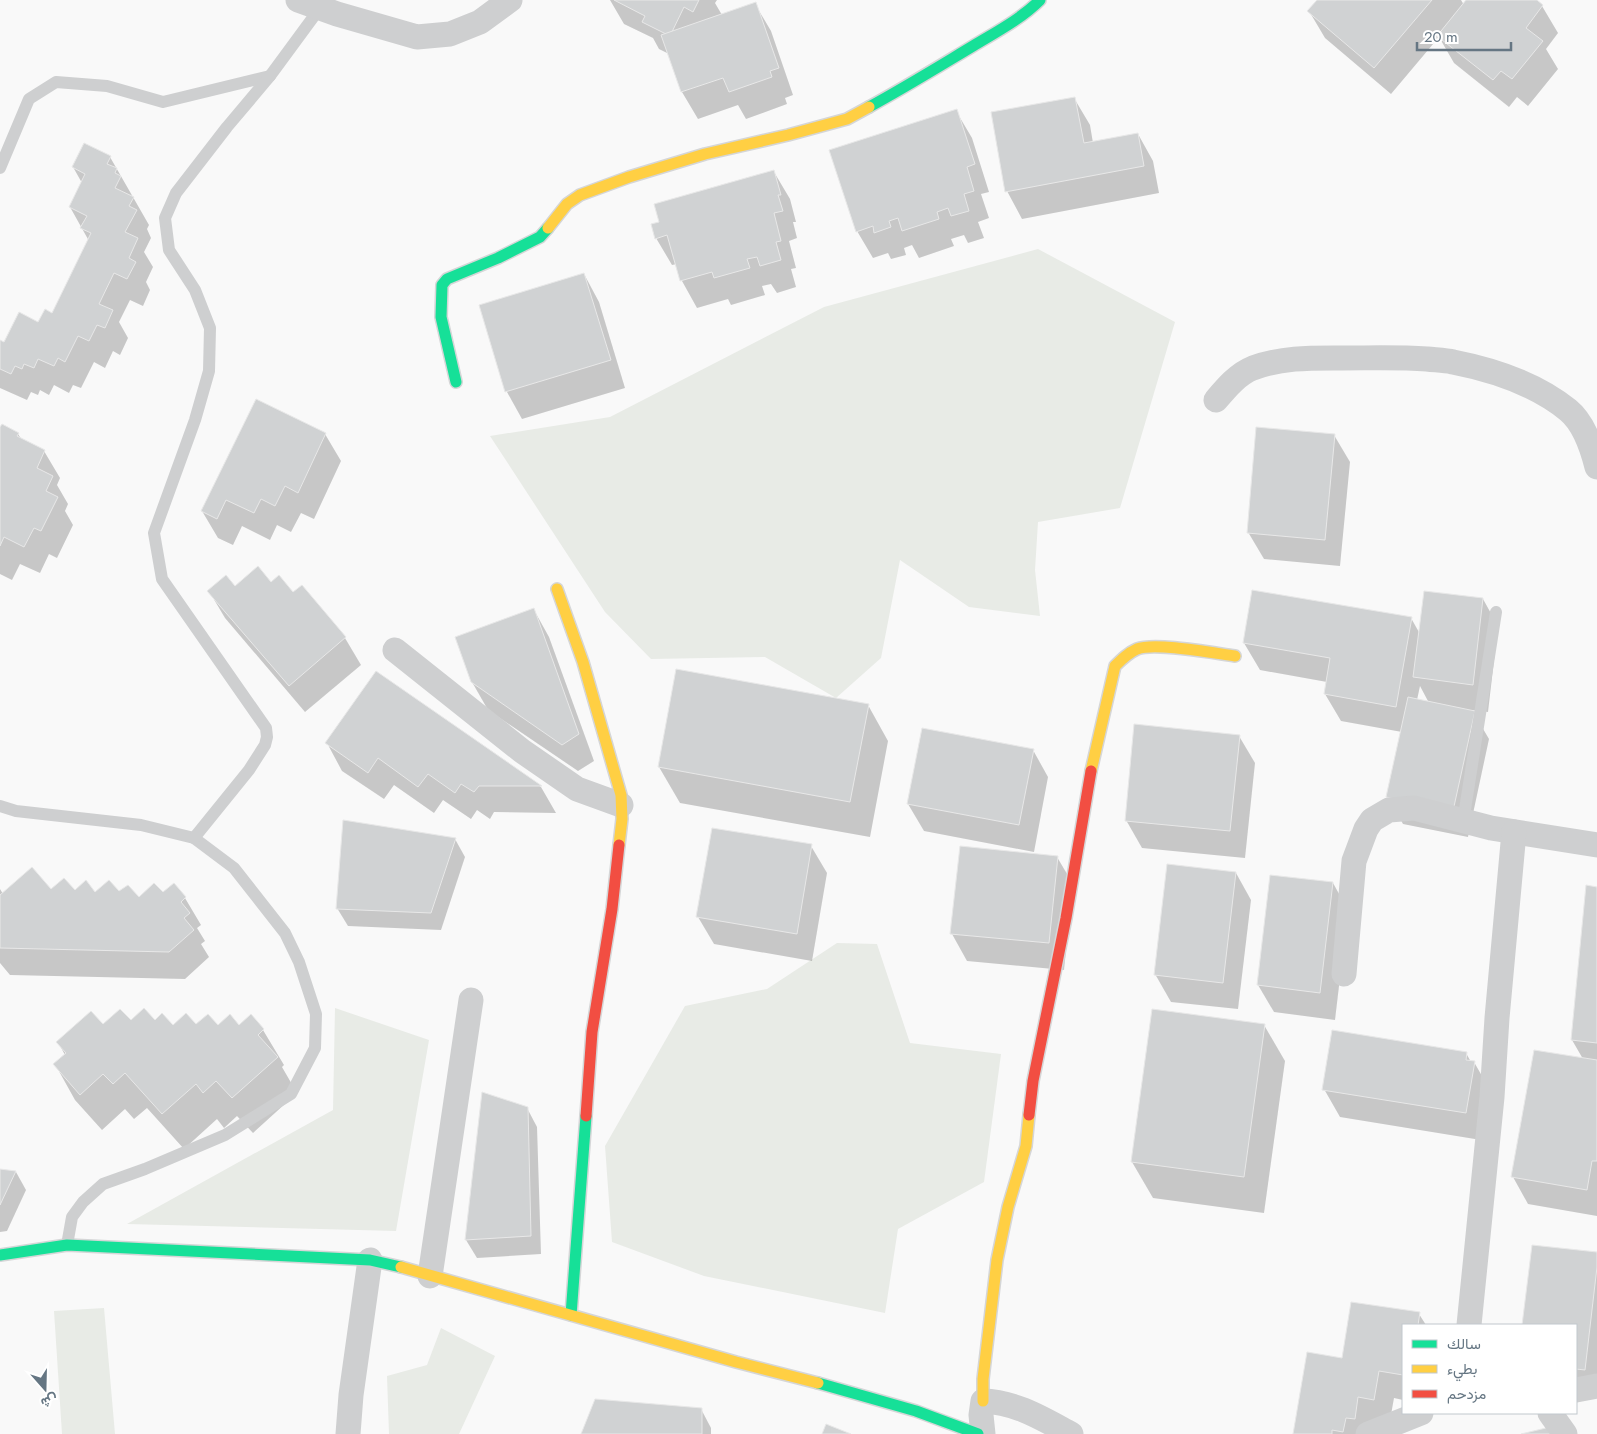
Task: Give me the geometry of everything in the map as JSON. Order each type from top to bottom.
[{"type":"street","points":[[309,4],[417,37],[450,34],[480,22],[510,0]]},
{"type":"street","points":[[456,382],[441,317],[442,285],[447,279],[482,265],[534,240],[546,230],[568,204],[580,195],[629,177],[705,154],[847,119],[909,85],[993,34],[1032,8],[1040,0]]},
{"type":"street","points":[[1216,400],[1236,378],[1252,369],[1272,363],[1304,358],[1400,357],[1452,361],[1501,375],[1527,385],[1569,411],[1578,420],[1589,442],[1597,467]]},
{"type":"street","points":[[557,589],[583,662],[621,795],[621,832],[612,909],[592,1032],[571,1315]]},
{"type":"street","points":[[983,1434],[981,1414],[983,1379],[987,1331],[997,1260],[1008,1207],[1026,1146],[1033,1081],[1068,909],[1093,756],[1115,666],[1126,655],[1137,649],[1150,646],[1235,656]]},
{"type":"street","points":[[395,650],[522,751],[577,789],[621,805]]},
{"type":"street","points":[[1344,974],[1354,861],[1366,829],[1372,820],[1389,810],[1414,808],[1491,828],[1597,845]]},
{"type":"street","points":[[1469,1324],[1492,1097],[1497,1018],[1514,832]]},
{"type":"street","points":[[430,1276],[471,1000]]},
{"type":"street","points":[[0,1255],[66,1245],[370,1260],[908,1408],[978,1434]]},
{"type":"street","points":[[348,1434],[351,1396],[370,1260]]},
{"type":"street","points":[[1577,1390],[1597,1386]]},
{"type":"street","points":[[983,1400],[1016,1406],[1071,1434]]},
{"type":"street","points":[[1368,1434],[1418,1414]]},
{"type":"street","points":[[1551,1414],[1565,1434]]},
{"type":"lane","points":[[194,838],[249,770],[265,745],[267,737],[266,728],[162,579],[154,533],[197,412],[209,371],[210,354],[210,328],[194,290],[169,250],[165,218],[176,193],[227,127],[270,76],[309,4]]},
{"type":"lane","points":[[0,168],[29,99],[56,82],[107,86],[163,102],[270,76]]},
{"type":"lane","points":[[1463,822],[1496,612]]},
{"type":"lane","points":[[0,806],[16,811],[141,825],[194,838],[234,868],[285,933],[299,962],[316,1014],[315,1048],[291,1094],[225,1135],[145,1170],[103,1184],[83,1202],[72,1217],[66,1245]]},
{"type":"shaded area","points":[[1038,249],[1175,322],[1120,508],[1038,522],[1035,570],[1040,616],[969,607],[900,560],[881,658],[836,698],[765,657],[651,659],[605,612],[490,436],[610,417],[824,307]]},
{"type":"shaded area","points":[[837,943],[877,944],[910,1043],[1001,1054],[984,1182],[898,1229],[885,1313],[704,1276],[612,1242],[605,1146],[685,1006],[767,989]]},
{"type":"shaded area","points":[[335,1008],[429,1040],[396,1231],[127,1224],[333,1110]]},
{"type":"shaded area","points":[[104,1308],[115,1434],[62,1434],[54,1311]]},
{"type":"shaded area","points":[[441,1328],[495,1356],[459,1434],[389,1434],[387,1376],[427,1365]]},
{"type":"building","points":[[614,0],[699,0],[693,12],[684,7],[670,36],[642,22],[645,16]]},
{"type":"building","points":[[1317,0],[1432,0],[1374,68],[1307,11]]},
{"type":"building","points":[[1466,0],[1537,0],[1543,5],[1526,28],[1543,41],[1512,79],[1501,71],[1493,80],[1437,36]]},
{"type":"building","points":[[756,2],[779,68],[770,71],[772,77],[729,92],[723,78],[681,92],[661,35]]},
{"type":"building","points":[[1075,97],[1084,143],[1138,133],[1144,166],[1005,192],[991,112]]},
{"type":"building","points":[[957,109],[975,164],[967,167],[974,191],[964,194],[969,211],[951,216],[948,208],[937,212],[939,219],[902,231],[898,218],[889,221],[891,227],[874,233],[873,226],[856,232],[829,150]]},
{"type":"building","points":[[84,143],[111,156],[107,164],[117,168],[115,173],[121,176],[115,188],[134,197],[129,206],[137,210],[125,232],[138,238],[129,258],[136,262],[127,279],[114,273],[99,304],[113,310],[105,328],[97,325],[89,341],[78,336],[65,362],[58,358],[54,366],[38,359],[34,368],[24,364],[22,369],[15,366],[11,374],[0,369],[0,340],[4,342],[19,312],[38,322],[45,309],[52,313],[91,233],[80,228],[87,216],[69,207],[85,174],[72,167]]},
{"type":"building","points":[[774,170],[783,211],[774,213],[781,241],[776,242],[781,260],[760,266],[757,257],[747,259],[750,268],[714,278],[712,272],[680,281],[667,235],[655,239],[651,224],[659,222],[654,204]]},
{"type":"building","points":[[584,273],[611,360],[505,392],[479,305]]},
{"type":"building","points":[[256,399],[326,433],[298,493],[285,486],[275,506],[261,499],[254,513],[226,500],[217,519],[201,511]]},
{"type":"building","points":[[2,424],[19,433],[17,436],[45,450],[37,468],[53,476],[46,491],[58,497],[41,531],[34,528],[24,547],[4,537],[0,546],[0,427]]},
{"type":"building","points":[[1256,427],[1335,434],[1325,540],[1247,533]]},
{"type":"building","points":[[258,566],[271,582],[279,575],[293,592],[302,585],[346,637],[289,686],[207,591],[226,575],[235,586]]},
{"type":"building","points":[[1252,590],[1412,617],[1396,707],[1324,694],[1330,658],[1243,643]]},
{"type":"building","points":[[1424,591],[1483,598],[1473,685],[1413,677]]},
{"type":"building","points":[[534,608],[579,734],[562,745],[471,682],[455,637]]},
{"type":"building","points":[[676,669],[869,704],[850,802],[658,767]]},
{"type":"building","points":[[376,671],[542,786],[479,786],[474,792],[461,784],[455,793],[428,774],[418,787],[378,758],[368,773],[325,743]]},
{"type":"building","points":[[1408,697],[1475,711],[1453,811],[1386,797]]},
{"type":"building","points":[[1134,724],[1240,735],[1230,831],[1125,821]]},
{"type":"building","points":[[922,728],[1034,749],[1019,825],[907,804]]},
{"type":"building","points":[[343,820],[456,838],[431,913],[336,909]]},
{"type":"building","points":[[712,828],[812,844],[797,934],[696,917]]},
{"type":"building","points":[[960,846],[1058,856],[1049,943],[950,934]]},
{"type":"building","points":[[1167,864],[1236,872],[1223,983],[1154,975]]},
{"type":"building","points":[[32,867],[51,889],[64,878],[75,890],[86,880],[95,892],[109,880],[119,891],[128,885],[139,897],[154,883],[163,892],[174,883],[186,897],[181,902],[190,913],[184,918],[194,930],[169,952],[0,948],[0,895]]},
{"type":"building","points":[[1270,875],[1333,882],[1320,993],[1257,985]]},
{"type":"building","points":[[1586,885],[1597,887],[1597,1043],[1571,1040]]},
{"type":"building","points":[[144,1008],[155,1020],[162,1013],[173,1025],[186,1013],[196,1024],[208,1014],[218,1025],[230,1014],[239,1025],[251,1014],[264,1029],[258,1035],[278,1057],[232,1098],[216,1081],[203,1093],[196,1084],[162,1114],[125,1073],[113,1084],[103,1074],[80,1095],[53,1064],[66,1053],[56,1042],[91,1011],[103,1024],[120,1009],[131,1020]]},
{"type":"building","points":[[1152,1009],[1265,1024],[1244,1177],[1131,1162]]},
{"type":"building","points":[[1332,1030],[1467,1052],[1466,1060],[1475,1061],[1466,1113],[1322,1090]]},
{"type":"building","points":[[1534,1050],[1597,1060],[1597,1161],[1592,1161],[1587,1190],[1511,1177]]},
{"type":"building","points":[[482,1092],[528,1107],[531,1236],[465,1240]]},
{"type":"building","points":[[0,1169],[16,1171],[0,1205]]},
{"type":"building","points":[[1532,1245],[1597,1252],[1597,1267],[1585,1370],[1577,1369],[1577,1324],[1522,1324]]},
{"type":"building","points":[[1351,1302],[1420,1312],[1418,1324],[1402,1324],[1402,1375],[1379,1371],[1374,1400],[1358,1397],[1355,1419],[1346,1418],[1343,1432],[1332,1430],[1332,1434],[1293,1434],[1307,1352],[1342,1358]]},
{"type":"building","points":[[595,1399],[702,1408],[702,1434],[581,1434]]},
{"type":"building","points":[[826,1424],[851,1434],[822,1434]]},
{"type":"building","points":[[1550,1427],[1552,1434],[1521,1434]]},
{"type":"traffic: fast","points":[[869,107],[1008,25],[1040,0]]},
{"type":"traffic: fast","points":[[456,382],[441,317],[442,285],[447,279],[498,258],[540,237],[548,228]]},
{"type":"traffic: fast","points":[[571,1315],[586,1116]]},
{"type":"traffic: fast","points":[[0,1255],[67,1245],[370,1260],[401,1267]]},
{"type":"traffic: fast","points":[[818,1383],[916,1411],[978,1434]]},
{"type":"traffic: slow","points":[[548,228],[567,204],[580,195],[629,177],[705,154],[847,119],[869,107]]},
{"type":"traffic: slow","points":[[557,589],[583,662],[621,795],[622,819],[619,845]]},
{"type":"traffic: slow","points":[[1091,771],[1115,666],[1125,656],[1145,647],[1184,649],[1235,656]]},
{"type":"traffic: slow","points":[[983,1401],[983,1379],[997,1260],[1008,1207],[1026,1146],[1029,1115]]},
{"type":"traffic: slow","points":[[401,1267],[736,1362],[818,1383]]},
{"type":"traffic: jam","points":[[1029,1115],[1033,1081],[1066,918],[1091,771]]},
{"type":"traffic: jam","points":[[586,1116],[592,1032],[612,909],[619,845]]}]
